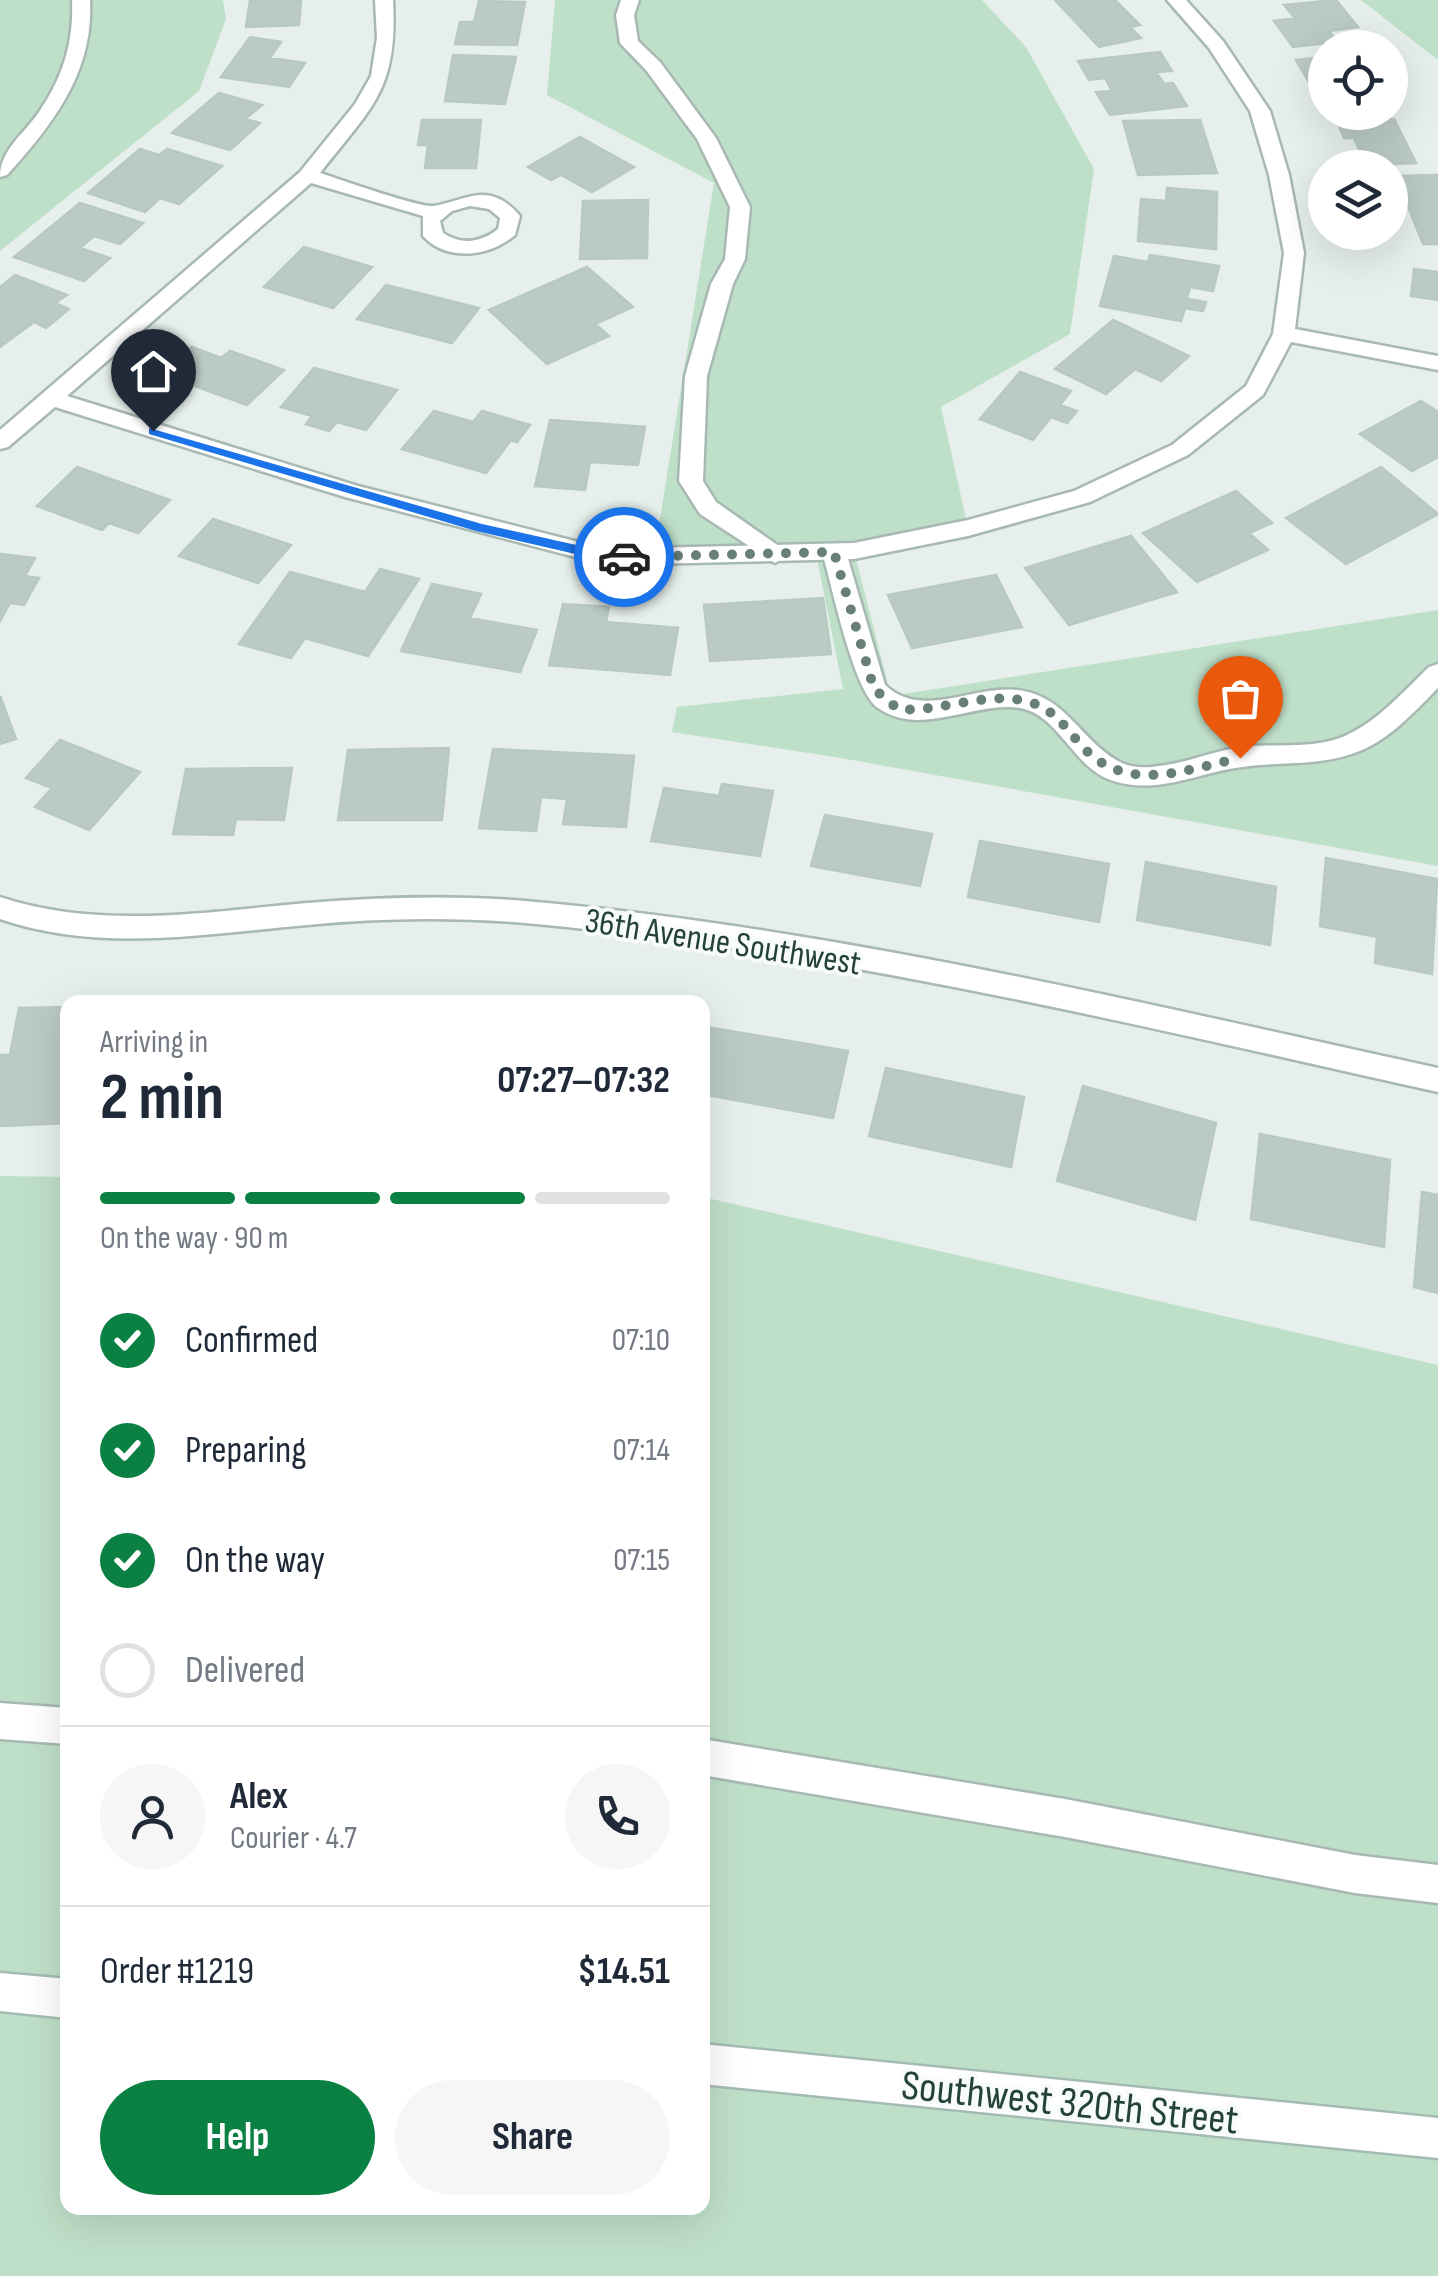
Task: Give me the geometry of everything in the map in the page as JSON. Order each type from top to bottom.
[{"type":"street","points":[[0,172],[38,126],[66,82],[83,26],[81,0]]},
{"type":"street","points":[[0,442],[307,176],[363,106],[380,76],[386,38],[384,0]]},
{"type":"street","points":[[630,0],[624,32],[706,138],[724,166],[740,207],[735,259],[722,284],[696,376],[692,481],[708,508],[775,556]]},
{"type":"street","points":[[54,398],[334,486],[481,528],[606,557],[834,552],[968,528],[1082,497],[1180,450],[1255,390],[1284,334],[1294,253],[1280,175],[1260,111],[1216,46],[1176,0]]},
{"type":"street","points":[[307,176],[436,213]]},
{"type":"street","points":[[1284,334],[1438,362]]},
{"type":"street","points":[[834,552],[874,689],[888,704],[912,710],[1002,699],[1033,703],[1065,724],[1097,761],[1136,777],[1185,772],[1240,758],[1351,745],[1386,723],[1438,673]]},
{"type":"street","name":"36th Avenue Southwest","points":[[0,908],[12,914],[88,927],[348,911],[523,912],[768,942],[1061,999],[1438,1080]]},
{"type":"street","points":[[0,1721],[60,1725]]},
{"type":"street","points":[[710,1758],[1048,1815],[1355,1874],[1438,1884]]},
{"type":"street","points":[[0,1992],[60,1998]]},
{"type":"street","name":"Southwest 320th Street","points":[[710,2065],[1438,2138]]},
{"type":"green space","points":[[0,0],[223,0],[226,19],[199,91],[0,251]]},
{"type":"green space","points":[[555,0],[982,0],[1026,47],[1094,169],[1070,334],[941,407],[968,528],[854,551],[891,696],[1438,610],[1438,866],[841,758],[672,732],[677,707],[843,689],[816,554],[654,556],[714,183],[547,95]]},
{"type":"green space","points":[[1361,0],[1438,0],[1438,60],[1408,37],[1408,30],[1400,30]]},
{"type":"green space","points":[[0,1176],[60,1177],[60,2215],[710,2215],[710,1199],[1438,1365],[1438,2276],[0,2276]]},
{"type":"building","points":[[250,0],[301,0],[299,25],[246,27]]},
{"type":"building","points":[[1055,0],[1115,0],[1140,25],[1130,27],[1141,38],[1099,47]]},
{"type":"building","points":[[1336,0],[1358,27],[1308,30],[1308,45],[1293,47],[1274,21],[1295,18],[1284,5]]},
{"type":"building","points":[[479,1],[525,2],[517,45],[455,44],[460,22],[474,22]]},
{"type":"building","points":[[250,37],[281,42],[270,58],[305,63],[289,87],[221,77]]},
{"type":"building","points":[[1160,52],[1172,71],[1156,72],[1164,84],[1173,83],[1187,106],[1110,115],[1096,92],[1112,91],[1105,78],[1089,80],[1078,61]]},
{"type":"building","points":[[453,55],[516,57],[505,104],[445,101]]},
{"type":"building","points":[[1308,59],[1308,81],[1296,60]]},
{"type":"building","points":[[219,93],[262,105],[245,119],[260,123],[230,150],[172,133]]},
{"type":"building","points":[[422,120],[481,120],[476,168],[425,168],[428,145],[418,145]]},
{"type":"building","points":[[1200,120],[1217,173],[1138,175],[1123,121]]},
{"type":"building","points":[[1341,130],[1400,130],[1416,163],[1408,163],[1408,150],[1359,150],[1354,138],[1344,138]]},
{"type":"building","points":[[580,137],[634,167],[592,192],[561,175],[551,180],[528,167]]},
{"type":"building","points":[[140,149],[159,155],[167,149],[222,166],[179,204],[160,198],[145,212],[88,193]]},
{"type":"building","points":[[1438,175],[1438,244],[1423,244],[1408,206],[1408,176]]},
{"type":"building","points":[[1167,188],[1217,192],[1216,249],[1138,241],[1141,199],[1166,201]]},
{"type":"building","points":[[648,200],[647,258],[580,259],[583,201]]},
{"type":"building","points":[[80,203],[143,223],[120,244],[94,236],[80,248],[110,258],[84,281],[14,257]]},
{"type":"building","points":[[304,247],[372,267],[333,308],[264,287]]},
{"type":"building","points":[[1150,255],[1219,266],[1213,291],[1190,287],[1187,299],[1206,302],[1203,311],[1185,308],[1181,321],[1100,306],[1114,256],[1148,262]]},
{"type":"building","points":[[587,267],[633,307],[595,324],[609,336],[547,364],[489,310]]},
{"type":"building","points":[[1414,269],[1438,272],[1438,300],[1411,296]]},
{"type":"building","points":[[15,275],[67,295],[55,303],[69,309],[46,328],[34,322],[0,347],[0,287]]},
{"type":"building","points":[[386,285],[479,308],[452,343],[357,319]]},
{"type":"building","points":[[1113,320],[1189,356],[1161,381],[1135,369],[1106,394],[1055,369]]},
{"type":"building","points":[[192,347],[221,358],[230,351],[284,370],[247,405],[162,374]]},
{"type":"building","points":[[314,368],[397,390],[366,430],[337,422],[329,431],[306,424],[312,416],[281,407]]},
{"type":"building","points":[[1020,372],[1071,391],[1060,405],[1077,411],[1067,423],[1051,417],[1033,440],[980,419]]},
{"type":"building","points":[[1421,401],[1438,412],[1438,457],[1412,471],[1360,434]]},
{"type":"building","points":[[434,411],[473,422],[482,411],[530,425],[517,442],[511,440],[486,473],[402,449]]},
{"type":"building","points":[[550,420],[645,427],[638,465],[590,462],[585,490],[535,486]]},
{"type":"building","points":[[77,467],[170,500],[138,533],[109,523],[102,530],[37,506]]},
{"type":"building","points":[[1381,467],[1438,514],[1346,564],[1286,518]]},
{"type":"building","points":[[1236,491],[1272,523],[1249,533],[1268,550],[1197,582],[1143,533]]},
{"type":"building","points":[[213,519],[291,545],[258,583],[179,556]]},
{"type":"building","points":[[1131,536],[1177,592],[1069,625],[1025,568]]},
{"type":"building","points":[[0,554],[35,558],[25,576],[39,578],[24,605],[10,603],[0,621]]},
{"type":"building","points":[[380,569],[419,579],[368,656],[305,638],[291,658],[239,644],[290,572],[365,592]]},
{"type":"building","points":[[996,575],[1022,627],[912,648],[888,595]]},
{"type":"building","points":[[432,584],[481,594],[470,618],[537,630],[520,672],[401,651]]},
{"type":"building","points":[[823,598],[831,654],[710,661],[704,605]]},
{"type":"building","points":[[563,604],[609,607],[606,622],[678,628],[670,675],[549,665]]},
{"type":"building","points":[[0,696],[16,739],[0,744]]},
{"type":"building","points":[[60,740],[140,772],[89,830],[35,807],[52,788],[26,778]]},
{"type":"building","points":[[449,748],[442,820],[338,820],[348,750]]},
{"type":"building","points":[[493,749],[634,756],[626,827],[563,824],[567,799],[541,797],[536,831],[479,828]]},
{"type":"building","points":[[292,768],[284,820],[236,819],[233,835],[173,834],[186,769]]},
{"type":"building","points":[[722,784],[773,791],[760,856],[651,841],[664,788],[719,796]]},
{"type":"building","points":[[825,815],[932,834],[920,886],[811,866]]},
{"type":"building","points":[[980,841],[1109,864],[1099,922],[968,897]]},
{"type":"building","points":[[1326,858],[1437,879],[1432,974],[1375,963],[1377,937],[1320,926]]},
{"type":"building","points":[[1146,862],[1276,887],[1270,945],[1137,920]]},
{"type":"building","points":[[60,1007],[60,1123],[0,1126],[0,1055],[10,1055],[19,1008]]},
{"type":"building","points":[[710,1028],[848,1051],[833,1118],[710,1095]]},
{"type":"building","points":[[886,1068],[1024,1097],[1011,1167],[869,1136]]},
{"type":"building","points":[[1083,1086],[1216,1123],[1195,1220],[1057,1181]]},
{"type":"building","points":[[1260,1134],[1390,1160],[1384,1247],[1251,1219]]},
{"type":"building","points":[[1422,1192],[1438,1195],[1438,1293],[1414,1287]]},
{"type":"way so far","points":[[624,557],[834,552],[874,689],[888,704],[912,710],[1020,699],[1045,708],[1065,724],[1097,761],[1136,777],[1185,772],[1240,758]]},
{"type":"route","points":[[153,431],[481,528],[606,557],[624,557]]}]
